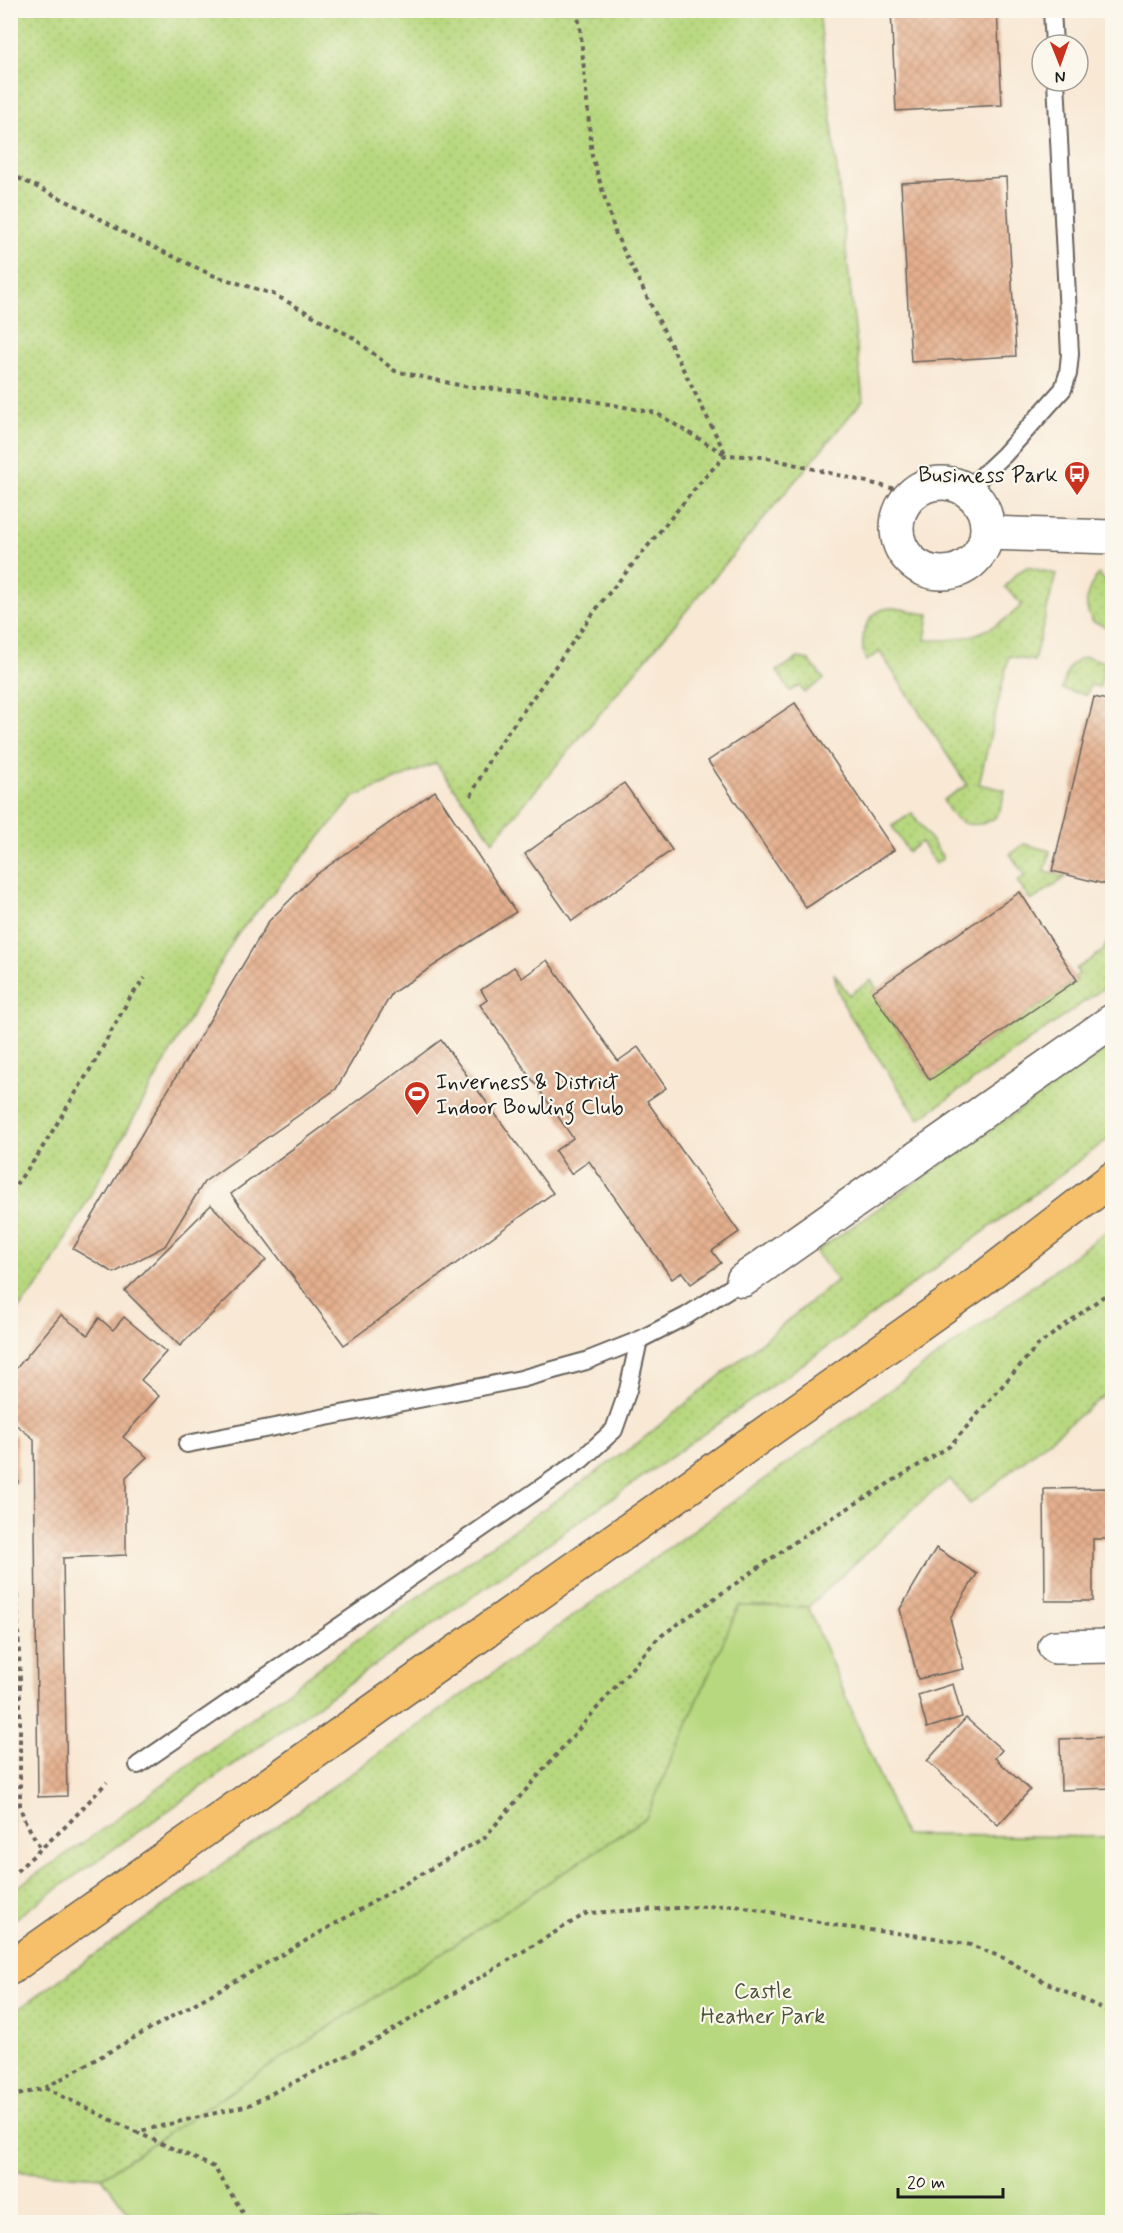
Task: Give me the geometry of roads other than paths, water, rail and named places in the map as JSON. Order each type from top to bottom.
[{"type":"main road","points":[[10,1968],[977,1283],[1113,1179]]},
{"type":"street","points":[[939,483],[953,484],[967,490],[983,509],[987,532],[983,547],[963,568],[934,573],[920,567],[909,559],[900,547],[896,533],[897,518],[902,504],[912,493],[924,486],[939,483]]},
{"type":"street","points":[[987,532],[1113,537]]},
{"type":"street","points":[[743,1280],[1113,1021]]},
{"type":"street","points":[[1055,1647],[1113,1646]]},
{"type":"lane","points":[[1052,10],[1053,33]]},
{"type":"lane","points":[[967,490],[1004,455],[1063,389],[1068,374],[1070,354],[1057,93]]},
{"type":"lane","points":[[187,1444],[521,1379],[586,1362],[639,1340],[686,1316],[743,1280]]},
{"type":"lane","points":[[138,1765],[581,1460],[614,1430],[628,1390],[639,1340]]},
{"type":"place","name":"Business Park","points":[[1077,497]]},
{"type":"place","name":"Inverness & District Indoor Bowling Club","points":[[417,1117]]},
{"type":"park label","name":"Castle Heather Park","points":[[763,2003]]}]
